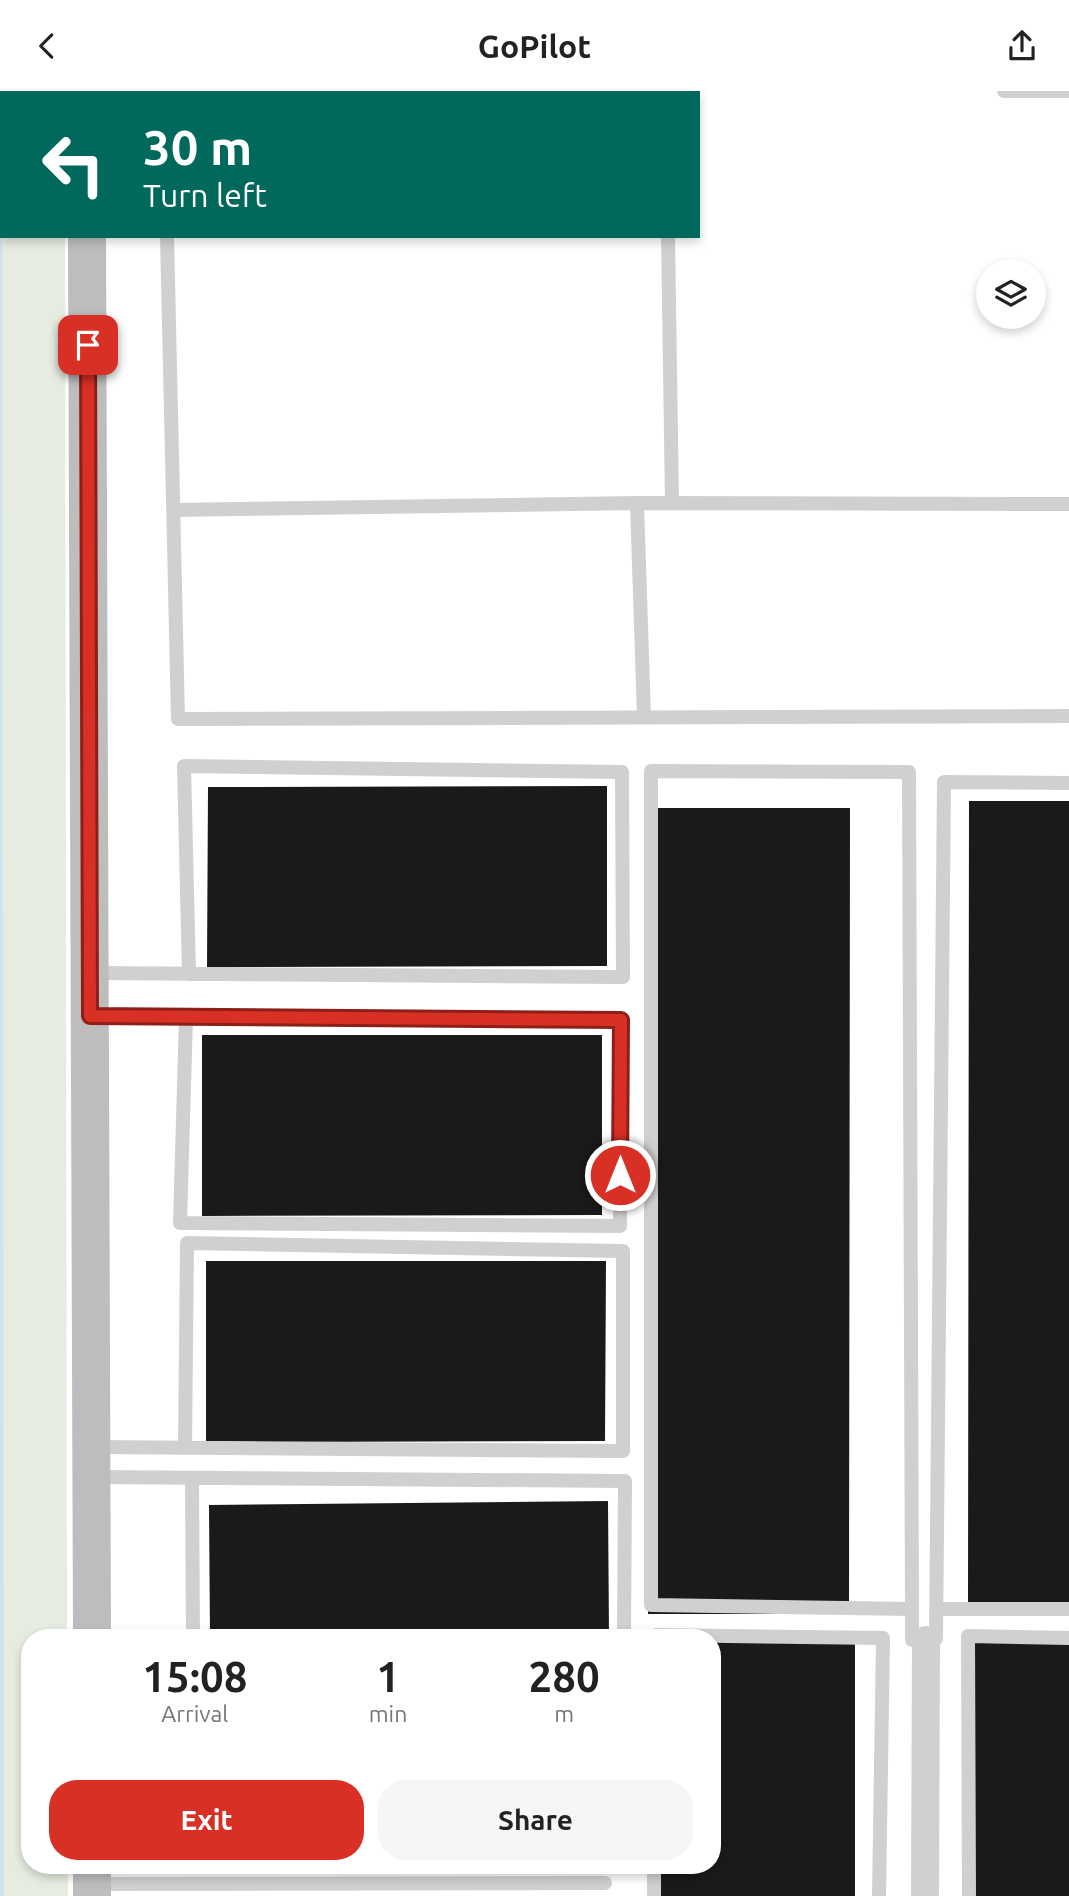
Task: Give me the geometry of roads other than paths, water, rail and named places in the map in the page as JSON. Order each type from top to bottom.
[{"type":"main road","points":[[87,238],[92,1629]]},
{"type":"street","points":[[925,1896],[926,1640]]},
{"type":"lane","points":[[1004,91],[1069,91]]},
{"type":"lane","points":[[167,238],[178,719],[1069,716]]},
{"type":"lane","points":[[668,238],[672,503]]},
{"type":"lane","points":[[173,510],[637,503],[1069,504]]},
{"type":"lane","points":[[637,503],[644,717]]},
{"type":"lane","points":[[89,973],[189,974],[623,977],[622,772],[184,766],[189,974]]},
{"type":"lane","points":[[912,1609],[652,1605],[651,771],[909,772],[912,1609],[912,1640],[936,1639],[944,782],[1069,783]]},
{"type":"lane","points":[[90,1016],[621,1020],[620,1226],[180,1223],[186,1017]]},
{"type":"lane","points":[[91,1462],[185,1448],[623,1451],[623,1251],[187,1243],[185,1448]]},
{"type":"lane","points":[[91,1462],[192,1478],[625,1481],[624,1629]]},
{"type":"lane","points":[[192,1478],[192,1629]]},
{"type":"lane","points":[[936,1609],[1069,1609]]},
{"type":"lane","points":[[721,1636],[883,1638],[879,1896]]},
{"type":"lane","points":[[969,1896],[968,1636],[1069,1638]]},
{"type":"lane","points":[[654,1874],[654,1896]]},
{"type":"lane","points":[[92,1882],[605,1883]]},
{"type":"water","points":[[0,238],[2,238],[4,1896],[0,1896]]}]
